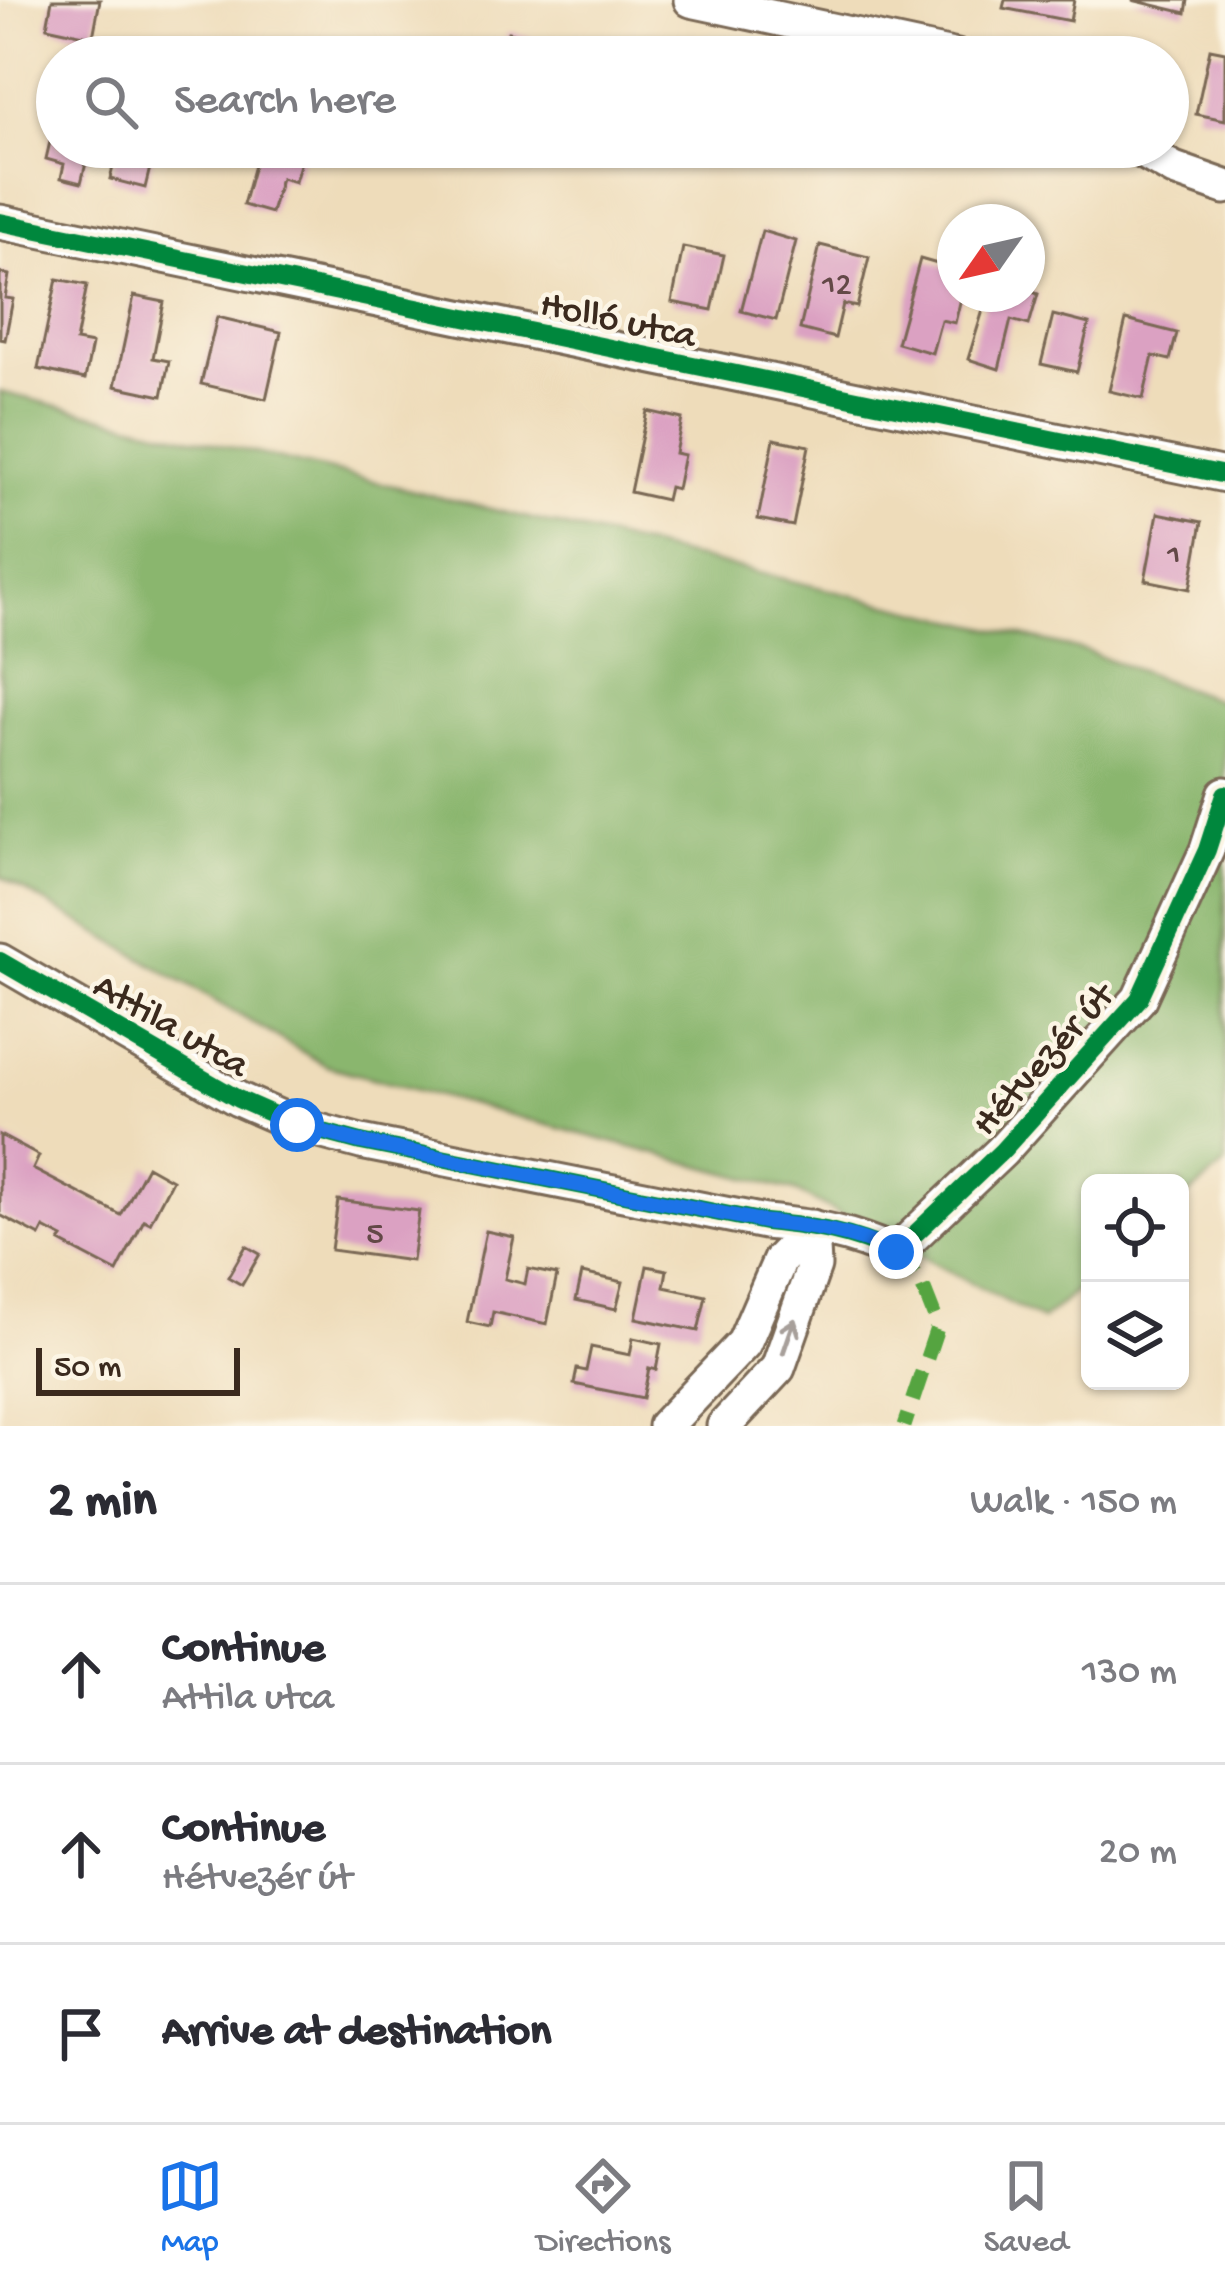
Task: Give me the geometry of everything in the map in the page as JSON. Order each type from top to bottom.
[{"type":"street","points":[[691,0],[859,36]]},
{"type":"street","points":[[1171,168],[1225,187]]},
{"type":"street","name":"Holló utca","points":[[0,222],[1225,475]]},
{"type":"street","name":"Hétvezér út","points":[[812,1227],[859,1236],[896,1252],[1002,1151],[1139,999],[1207,850],[1225,794]]},
{"type":"street","name":"Attila utca","points":[[0,961],[238,1099],[297,1125],[361,1142],[812,1227]]},
{"type":"street","points":[[665,1426],[744,1342],[780,1260],[812,1227]]},
{"type":"street","points":[[724,1426],[778,1368],[814,1266],[812,1227]]},
{"type":"green space","points":[[0,392],[1085,651],[1225,703],[1225,1165],[1189,1195],[1189,1174],[1081,1174],[1081,1287],[1042,1320],[795,1191],[327,1066],[0,876]]},
{"type":"building","points":[[52,0],[100,0],[93,36],[47,27]]},
{"type":"building","points":[[1005,0],[1074,0],[1070,21],[1003,8]]},
{"type":"building","points":[[1132,0],[1188,0],[1186,13]]},
{"type":"building","points":[[1210,49],[1225,52],[1225,120],[1196,114]]},
{"type":"building","points":[[63,168],[85,168],[81,183],[61,178]]},
{"type":"building","points":[[113,168],[150,168],[145,188],[110,179]]},
{"type":"building","points":[[253,168],[299,168],[295,182],[281,178],[271,213],[243,205]]},
{"type":"building","points":[[762,231],[796,241],[776,320],[741,311]]},
{"type":"building","points":[[820,245],[869,257],[857,307],[843,304],[835,338],[800,329]]},
{"type":"building","points":[[683,247],[724,255],[712,310],[672,302]]},
{"type":"building","points":[[920,259],[937,264],[937,312],[958,312],[955,323],[941,320],[932,353],[897,343]]},
{"type":"building","points":[[0,273],[9,275],[5,298],[13,299],[5,340],[0,339]]},
{"type":"building","points":[[57,279],[87,285],[76,341],[92,344],[85,379],[38,369]]},
{"type":"building","points":[[134,296],[164,302],[153,358],[169,361],[162,396],[115,386]]},
{"type":"building","points":[[982,312],[1033,312],[1029,325],[1011,320],[999,369],[968,359]]},
{"type":"building","points":[[1053,315],[1089,324],[1077,372],[1041,364]]},
{"type":"building","points":[[217,317],[281,332],[266,399],[201,384]]},
{"type":"building","points":[[1126,320],[1177,333],[1170,360],[1153,356],[1143,399],[1109,391]]},
{"type":"building","points":[[647,411],[682,419],[675,453],[684,455],[677,489],[669,487],[666,500],[630,492]]},
{"type":"building","points":[[774,439],[809,446],[793,526],[758,519]]},
{"type":"building","points":[[1158,513],[1202,522],[1190,589],[1145,580]]},
{"type":"building","points":[[0,1135],[39,1156],[33,1169],[121,1215],[147,1166],[172,1180],[117,1272],[60,1242],[63,1238],[44,1228],[40,1236],[0,1215]]},
{"type":"building","points":[[338,1200],[419,1211],[412,1261],[331,1250]]},
{"type":"building","points":[[486,1231],[514,1237],[505,1279],[525,1284],[528,1269],[557,1275],[547,1324],[493,1312],[490,1327],[467,1322]]},
{"type":"building","points":[[246,1246],[260,1254],[242,1285],[228,1277]]},
{"type":"building","points":[[647,1266],[667,1270],[664,1287],[706,1296],[698,1331],[636,1318]]},
{"type":"building","points":[[582,1273],[623,1282],[616,1309],[576,1300]]},
{"type":"building","points":[[633,1338],[661,1344],[656,1370],[649,1368],[643,1398],[574,1384],[577,1369],[586,1371],[591,1347],[630,1355]]},
{"type":"marked path","points":[[895,1253],[921,1282],[938,1325],[904,1426]]},
{"type":"cycle path","points":[[0,222],[1225,475]]},
{"type":"cycle path","points":[[0,961],[238,1099],[297,1125],[361,1142],[832,1231],[895,1253],[1002,1151],[1139,999],[1207,850],[1225,794]]},
{"type":"route","points":[[297,1125],[361,1142],[765,1222],[859,1236],[896,1252]]}]
